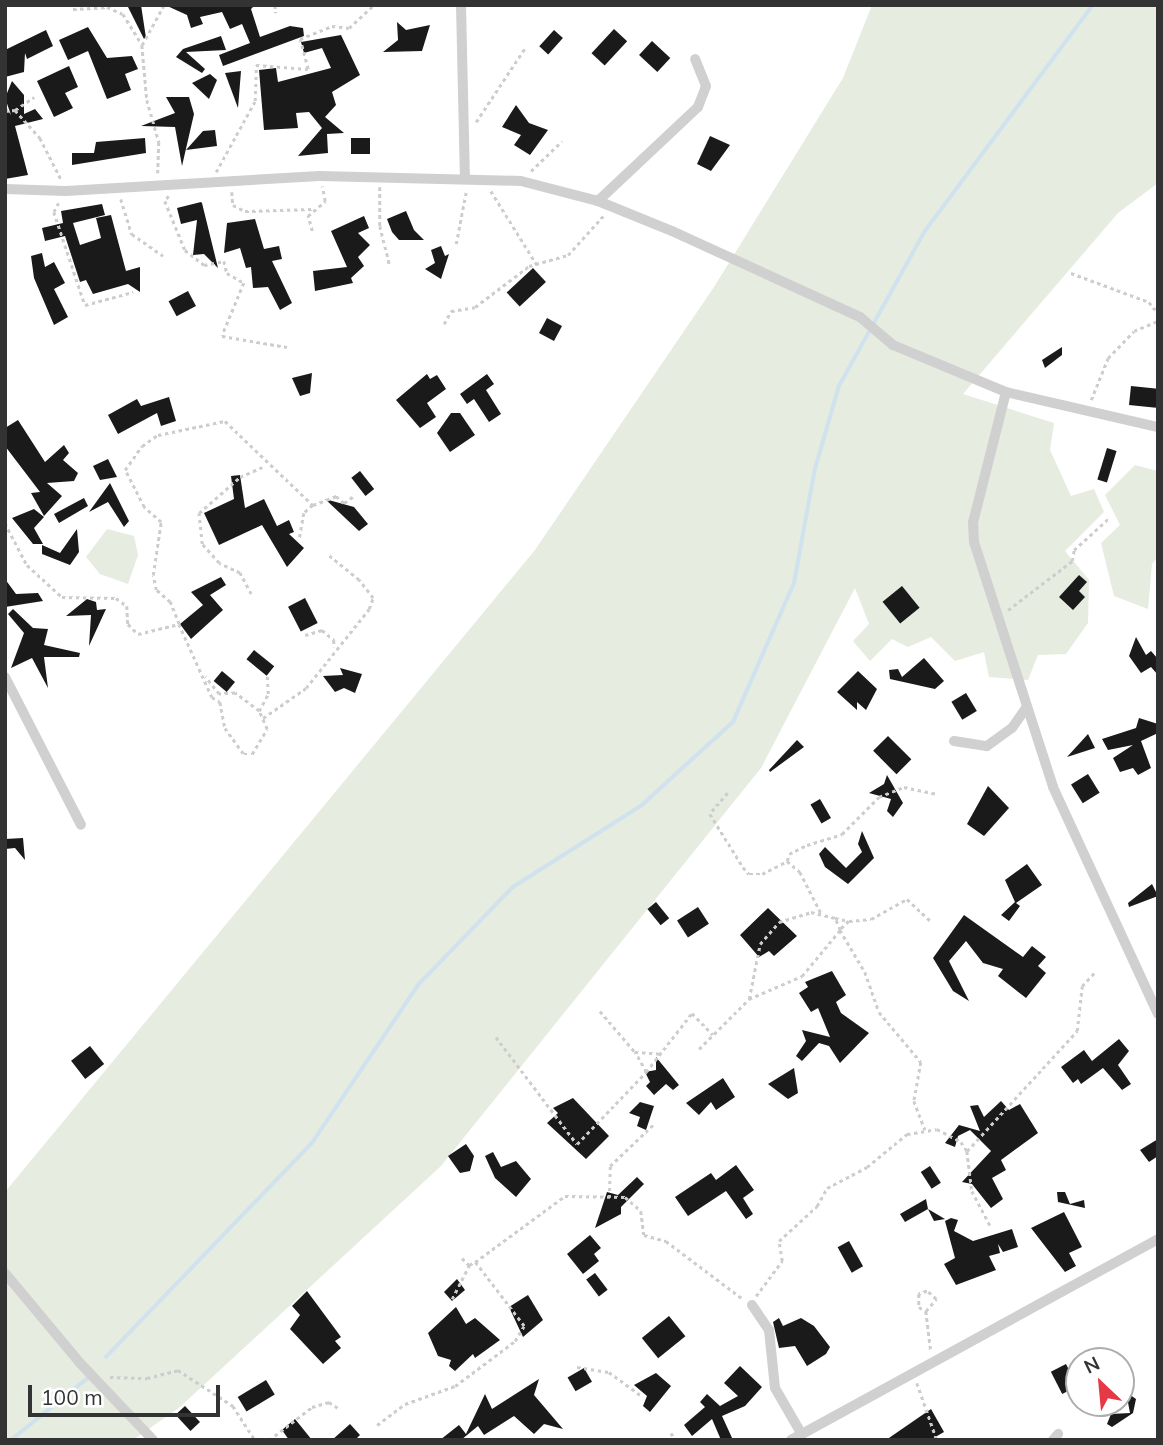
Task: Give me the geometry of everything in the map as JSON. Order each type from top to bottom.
[{"type":"street","points":[[461,5],[465,178]]},
{"type":"street","points":[[598,201],[698,107],[706,86],[695,59]]},
{"type":"street","points":[[5,189],[65,189],[320,176],[521,181],[615,207],[839,307],[893,345],[1006,392],[1158,428]]},
{"type":"street","points":[[1006,392],[973,528],[1026,708],[1059,800],[1158,1014]]},
{"type":"street","points":[[5,677],[81,825]]},
{"type":"street","points":[[954,741],[987,746],[1012,728],[1026,708]]},
{"type":"street","points":[[1147,988],[1158,983]]},
{"type":"street","points":[[752,1305],[769,1330],[775,1388],[796,1436],[912,1372],[1076,1289],[1158,1239]]},
{"type":"street","points":[[5,1273],[97,1383],[153,1440]]},
{"type":"path","points":[[114,10],[117,5]]},
{"type":"path","points":[[142,45],[164,5]]},
{"type":"path","points":[[275,5],[276,13]]},
{"type":"path","points":[[211,181],[255,101],[256,65],[308,69],[300,38],[332,26],[349,28],[374,5]]},
{"type":"path","points":[[73,9],[114,10],[142,45],[147,100],[159,142],[158,183]]},
{"type":"path","points":[[466,136],[525,48]]},
{"type":"path","points":[[5,111],[15,110],[34,97]]},
{"type":"path","points":[[15,110],[52,158],[65,189],[54,212],[85,305],[133,292]]},
{"type":"path","points":[[521,181],[562,141]]},
{"type":"path","points":[[229,180],[233,205],[244,211],[312,209],[325,201],[320,176]]},
{"type":"path","points":[[377,177],[390,266]]},
{"type":"path","points":[[456,244],[463,199],[480,178],[537,265]]},
{"type":"path","points":[[180,182],[165,201],[185,250],[204,265],[224,261],[226,273],[244,283],[222,336],[287,347]]},
{"type":"path","points":[[116,186],[132,234],[163,256]]},
{"type":"path","points":[[444,324],[452,311],[475,307],[507,279],[568,255],[615,207]]},
{"type":"path","points":[[312,209],[312,231]]},
{"type":"path","points":[[1071,273],[1149,302],[1158,313]]},
{"type":"path","points":[[1089,413],[1094,384],[1108,358],[1134,331],[1158,321]]},
{"type":"path","points":[[205,677],[219,694],[235,693],[264,718],[266,736],[252,754],[244,754],[225,728],[220,702],[205,677],[170,602],[156,590],[153,575],[161,522],[144,508],[125,471],[142,446],[159,435],[225,421],[266,466],[295,483],[313,505]]},
{"type":"path","points":[[251,594],[240,573],[219,563],[202,544],[199,513],[234,481],[266,466]]},
{"type":"path","points":[[299,541],[304,513],[313,505],[337,496],[344,503],[355,495]]},
{"type":"path","points":[[998,618],[1072,561],[1074,551],[1109,518]]},
{"type":"path","points":[[5,523],[27,565],[62,597],[116,598],[127,606],[128,624],[138,634],[179,624]]},
{"type":"path","points":[[264,718],[306,688],[334,647],[369,609],[373,598],[328,555]]},
{"type":"path","points":[[305,635],[322,630],[334,640],[334,647]]},
{"type":"path","points":[[259,711],[268,694],[267,675]]},
{"type":"path","points":[[728,793],[710,814],[749,874],[762,874],[787,861],[798,849],[842,834],[879,797],[904,787],[937,794]]},
{"type":"path","points":[[787,861],[800,872],[822,915]]},
{"type":"path","points":[[749,999],[760,944],[779,922],[811,912],[849,921],[871,919],[907,899],[932,922]]},
{"type":"path","points":[[835,918],[865,972],[879,1012],[921,1062],[914,1101],[925,1129]]},
{"type":"path","points":[[699,1049],[749,999],[802,976],[849,921]]},
{"type":"path","points":[[967,1152],[1077,1031],[1082,986],[1094,973]]},
{"type":"path","points":[[600,1011],[635,1052],[646,1072]]},
{"type":"path","points":[[496,1037],[577,1144],[661,1055],[692,1013],[713,1035]]},
{"type":"path","points":[[635,1052],[661,1055]]},
{"type":"path","points":[[609,1198],[610,1166],[654,1124]]},
{"type":"path","points":[[452,1299],[469,1265],[565,1196],[584,1192],[609,1198],[625,1197],[641,1211],[644,1235],[666,1241],[752,1305],[766,1276],[782,1261],[779,1241],[817,1206],[827,1188],[867,1167],[907,1134],[925,1129],[949,1133],[967,1152],[970,1183],[991,1227]]},
{"type":"path","points":[[462,1258],[469,1265]]},
{"type":"path","points":[[377,1425],[405,1404],[455,1386],[515,1341],[524,1326],[475,1262]]},
{"type":"path","points":[[926,1311],[919,1307],[919,1294],[927,1291],[936,1299],[926,1311],[932,1362]]},
{"type":"path","points":[[577,1367],[609,1372],[643,1397]]},
{"type":"path","points":[[97,1383],[115,1374],[147,1378],[178,1370],[233,1406],[255,1440]]},
{"type":"path","points":[[912,1372],[937,1440]]},
{"type":"path","points":[[269,1440],[312,1407],[329,1402],[338,1408]]},
{"type":"path","points":[[671,1433],[676,1440]]},
{"type":"shaded area","points":[[872,5],[1158,5],[1158,183],[1118,213],[963,394],[1054,423],[1050,450],[1071,496],[1094,489],[1104,512],[1065,551],[1089,580],[1088,623],[1066,654],[1038,655],[1028,680],[989,677],[984,652],[955,661],[931,637],[908,647],[892,639],[870,661],[853,641],[869,624],[855,588],[761,768],[441,1166],[180,1407],[133,1440],[5,1440],[5,1192],[535,550],[714,287],[843,78]]},
{"type":"shaded area","points":[[1135,465],[1158,471],[1158,557],[1152,564],[1148,609],[1114,596],[1101,543],[1120,525],[1105,495]]},
{"type":"shaded area","points":[[107,529],[134,536],[138,555],[128,584],[100,574],[86,557]]},
{"type":"building","points":[[127,5],[141,5],[146,38],[144,39]]},
{"type":"building","points":[[165,5],[255,5],[251,9],[260,37],[290,26],[303,28],[304,36],[223,66],[219,55],[250,43],[242,24],[230,29],[222,12],[200,17],[203,24],[191,28],[187,15]]},
{"type":"building","points":[[397,22],[406,30],[430,25],[422,51],[383,52],[398,40]]},
{"type":"building","points":[[88,27],[107,58],[132,56],[138,69],[125,74],[131,90],[107,99],[88,51],[68,60],[59,40]]},
{"type":"building","points":[[614,29],[627,41],[605,65],[591,53]]},
{"type":"building","points":[[46,30],[53,46],[27,59],[25,53],[24,72],[5,77],[5,50]]},
{"type":"building","points":[[554,30],[563,38],[548,54],[539,46]]},
{"type":"building","points":[[341,35],[360,75],[332,92],[336,105],[325,117],[344,133],[327,134],[328,153],[298,156],[322,128],[309,112],[296,113],[298,128],[264,130],[259,70],[276,68],[278,82],[331,68],[322,48],[304,53],[301,42]]},
{"type":"building","points":[[221,36],[226,50],[186,52],[205,69],[202,73],[176,57],[183,49]]},
{"type":"building","points":[[652,41],[670,58],[657,72],[639,55]]},
{"type":"building","points":[[69,66],[78,87],[65,93],[73,108],[54,117],[37,81]]},
{"type":"building","points":[[241,71],[238,108],[225,73]]},
{"type":"building","points":[[210,74],[217,80],[209,99],[192,83]]},
{"type":"building","points":[[12,81],[24,95],[24,114],[35,109],[43,119],[15,126],[28,175],[5,179],[5,106],[11,115],[5,98]]},
{"type":"building","points":[[166,97],[189,97],[194,114],[182,166],[175,127],[141,126],[175,113]]},
{"type":"building","points":[[516,105],[529,123],[548,130],[530,155],[514,145],[521,135],[502,127]]},
{"type":"building","points":[[215,130],[217,146],[186,150],[203,131]]},
{"type":"building","points":[[710,136],[730,145],[711,171],[697,164]]},
{"type":"building","points":[[145,138],[146,153],[72,165],[72,153],[94,153],[96,142]]},
{"type":"building","points":[[351,138],[370,138],[370,154],[351,154]]},
{"type":"building","points":[[201,202],[218,268],[204,254],[193,255],[197,220],[181,224],[177,208]]},
{"type":"building","points":[[102,204],[105,215],[73,223],[80,245],[101,238],[96,218],[111,215],[126,271],[140,267],[140,292],[128,284],[93,294],[86,280],[80,282],[65,236],[45,241],[42,228],[63,223],[61,211]]},
{"type":"building","points":[[406,211],[414,230],[424,240],[399,240],[392,232],[387,219]]},
{"type":"building","points":[[364,216],[369,228],[358,233],[370,245],[358,257],[364,266],[351,278],[353,283],[315,291],[313,271],[347,267],[331,231]]},
{"type":"building","points":[[255,219],[264,249],[279,246],[282,259],[272,261],[292,303],[280,310],[268,287],[253,288],[251,267],[246,268],[240,248],[224,253],[227,223]]},
{"type":"building","points":[[441,246],[445,256],[449,254],[441,279],[425,269],[435,263],[431,250]]},
{"type":"building","points":[[42,253],[45,267],[54,262],[65,283],[54,289],[68,317],[54,325],[34,278],[31,256]]},
{"type":"building","points":[[533,268],[546,282],[520,306],[507,293]]},
{"type":"building","points":[[188,291],[196,306],[177,316],[169,301]]},
{"type":"building","points":[[547,318],[562,326],[554,341],[539,333]]},
{"type":"building","points":[[1062,347],[1062,355],[1045,368],[1042,360]]},
{"type":"building","points":[[312,373],[310,393],[300,396],[292,378]]},
{"type":"building","points":[[427,374],[430,379],[437,375],[446,389],[427,403],[436,417],[420,428],[396,400]]},
{"type":"building","points":[[487,374],[494,384],[486,390],[501,414],[489,422],[474,399],[467,404],[460,394]]},
{"type":"building","points":[[1131,386],[1158,389],[1156,408],[1129,405]]},
{"type":"building","points":[[169,397],[176,421],[161,426],[157,413],[118,434],[108,415],[137,399],[141,406]]},
{"type":"building","points":[[451,413],[460,413],[475,435],[450,452],[437,433]]},
{"type":"building","points":[[18,420],[45,462],[64,445],[69,453],[63,460],[78,473],[74,481],[47,483],[62,496],[44,516],[31,493],[40,492],[5,446],[5,428]]},
{"type":"building","points":[[1107,448],[1117,451],[1107,482],[1097,480]]},
{"type":"building","points":[[108,459],[117,477],[100,480],[93,466]]},
{"type":"building","points":[[360,471],[374,489],[365,496],[351,478]]},
{"type":"building","points":[[240,475],[245,508],[264,499],[277,526],[289,520],[294,532],[289,534],[304,548],[287,567],[262,525],[219,545],[204,513],[234,499],[231,476]]},
{"type":"building","points":[[110,483],[129,521],[124,527],[108,502],[89,512]]},
{"type":"building","points":[[84,498],[88,506],[59,523],[54,514]]},
{"type":"building","points":[[325,499],[354,507],[368,524],[359,531]]},
{"type":"building","points":[[34,509],[44,517],[34,528],[43,544],[33,544],[12,518]]},
{"type":"building","points":[[77,529],[79,552],[70,565],[42,554],[42,545],[60,553]]},
{"type":"building","points":[[1079,575],[1087,582],[1079,591],[1085,597],[1073,610],[1059,597]]},
{"type":"building","points":[[221,577],[226,585],[210,595],[223,610],[191,639],[180,624],[203,605],[191,592]]},
{"type":"building","points":[[5,579],[16,594],[38,593],[43,601],[5,607]]},
{"type":"building","points":[[902,586],[920,608],[900,623],[883,602]]},
{"type":"building","points":[[305,598],[318,623],[301,632],[288,607]]},
{"type":"building","points":[[87,599],[96,602],[97,610],[106,609],[89,646],[91,615],[66,616]]},
{"type":"building","points":[[13,609],[33,628],[48,629],[44,645],[80,653],[79,657],[44,657],[48,688],[32,658],[11,668],[24,633],[8,614]]},
{"type":"building","points":[[1136,637],[1146,655],[1151,651],[1158,659],[1158,675],[1151,667],[1141,673],[1129,656]]},
{"type":"building","points":[[254,650],[274,666],[267,676],[246,659]]},
{"type":"building","points":[[924,658],[944,681],[935,689],[890,679],[889,670],[898,669],[902,677]]},
{"type":"building","points":[[340,668],[362,674],[355,693],[344,688],[335,692],[323,676],[343,675]]},
{"type":"building","points":[[222,671],[235,682],[227,692],[214,681]]},
{"type":"building","points":[[858,671],[877,689],[866,710],[857,702],[857,710],[837,692]]},
{"type":"building","points":[[966,693],[977,711],[962,720],[951,702]]},
{"type":"building","points":[[1139,718],[1158,724],[1158,733],[1141,741],[1151,768],[1138,775],[1133,768],[1120,772],[1113,758],[1133,745],[1108,750],[1102,739],[1136,728]]},
{"type":"building","points":[[1088,734],[1095,748],[1067,757]]},
{"type":"building","points":[[888,736],[911,759],[896,774],[873,751]]},
{"type":"building","points":[[797,740],[804,747],[770,772],[769,770]]},
{"type":"building","points":[[1088,774],[1100,793],[1083,803],[1071,785]]},
{"type":"building","points":[[887,775],[903,803],[893,817],[887,811],[891,799],[869,793],[884,784]]},
{"type":"building","points":[[988,786],[1009,808],[984,836],[967,824]]},
{"type":"building","points":[[820,799],[831,818],[821,824],[810,804]]},
{"type":"building","points":[[862,831],[874,858],[848,884],[825,867],[819,854],[825,847],[846,868],[862,852],[858,844]]},
{"type":"building","points":[[23,838],[25,860],[15,848],[5,849],[5,839]]},
{"type":"building","points":[[1027,864],[1042,885],[1016,903],[1020,906],[1009,921],[1001,915],[1015,902],[1005,880]]},
{"type":"building","points":[[1152,884],[1158,896],[1129,907],[1128,903]]},
{"type":"building","points":[[656,902],[669,918],[661,925],[647,909]]},
{"type":"building","points":[[698,907],[709,924],[688,937],[677,921]]},
{"type":"building","points":[[768,908],[797,936],[774,956],[769,951],[759,957],[740,935]]},
{"type":"building","points":[[964,915],[1023,957],[1032,946],[1046,957],[1038,966],[1046,973],[1026,998],[998,976],[1003,969],[983,963],[966,941],[949,961],[969,1001],[953,991],[933,958]]},
{"type":"building","points":[[832,971],[846,995],[836,1002],[841,1013],[869,1033],[840,1063],[829,1046],[819,1043],[802,1061],[796,1056],[806,1041],[802,1030],[830,1037],[818,1008],[811,1012],[799,993],[808,987],[805,982]]},
{"type":"building","points":[[1119,1039],[1129,1051],[1118,1065],[1131,1084],[1122,1090],[1103,1068],[1081,1084],[1078,1079],[1073,1083],[1061,1067],[1084,1050],[1092,1061]]},
{"type":"building","points":[[90,1046],[104,1064],[85,1079],[71,1061]]},
{"type":"building","points":[[656,1057],[679,1085],[673,1090],[666,1084],[654,1095],[646,1086],[650,1082],[645,1072],[656,1070]]},
{"type":"building","points":[[794,1068],[798,1093],[788,1099],[768,1084]]},
{"type":"building","points":[[723,1078],[735,1097],[716,1110],[711,1102],[699,1115],[686,1103]]},
{"type":"building","points":[[573,1098],[609,1136],[586,1159],[547,1123],[558,1113],[553,1108]]},
{"type":"building","points":[[1001,1101],[1009,1110],[1020,1104],[1038,1133],[1001,1160],[1006,1170],[992,1178],[1003,1199],[991,1208],[972,1184],[962,1182],[991,1151],[970,1130],[958,1136],[955,1147],[945,1143],[959,1125],[980,1131],[970,1106],[978,1105],[984,1117]]},
{"type":"building","points":[[640,1102],[654,1106],[646,1130],[637,1126],[640,1117],[629,1113]]},
{"type":"building","points":[[1158,1139],[1158,1156],[1149,1162],[1140,1150]]},
{"type":"building","points":[[466,1144],[474,1156],[470,1171],[460,1173],[448,1156]]},
{"type":"building","points":[[493,1152],[501,1167],[516,1161],[531,1179],[516,1197],[495,1178],[485,1156]]},
{"type":"building","points":[[736,1165],[754,1190],[743,1198],[753,1214],[746,1219],[726,1191],[688,1216],[675,1197],[711,1173],[716,1180]]},
{"type":"building","points":[[930,1166],[941,1183],[932,1189],[921,1172]]},
{"type":"building","points":[[637,1177],[644,1184],[621,1207],[621,1214],[595,1228],[607,1192],[618,1195]]},
{"type":"building","points":[[1057,1192],[1065,1192],[1070,1204],[1084,1200],[1085,1208],[1058,1202]]},
{"type":"building","points":[[926,1199],[928,1209],[905,1222],[900,1214]]},
{"type":"building","points":[[928,1209],[945,1219],[934,1221]]},
{"type":"building","points":[[1064,1212],[1082,1247],[1069,1253],[1076,1266],[1065,1272],[1031,1228]]},
{"type":"building","points":[[951,1218],[958,1220],[954,1231],[973,1241],[1012,1229],[1018,1247],[1003,1252],[998,1244],[1000,1253],[989,1256],[996,1270],[956,1285],[944,1264],[955,1258],[945,1221]]},
{"type":"building","points":[[590,1235],[601,1248],[594,1254],[599,1261],[583,1274],[567,1254]]},
{"type":"building","points":[[849,1241],[863,1266],[852,1273],[838,1247]]},
{"type":"building","points":[[595,1273],[608,1290],[599,1296],[586,1280]]},
{"type":"building","points":[[457,1279],[465,1290],[452,1301],[444,1292]]},
{"type":"building","points":[[307,1291],[341,1337],[335,1341],[341,1348],[323,1364],[290,1329],[300,1315],[292,1306]]},
{"type":"building","points":[[528,1295],[543,1320],[523,1337],[509,1307]]},
{"type":"building","points":[[456,1307],[466,1324],[475,1318],[500,1340],[475,1358],[473,1354],[455,1371],[449,1366],[451,1360],[438,1356],[428,1333]]},
{"type":"building","points":[[669,1316],[685,1336],[658,1358],[642,1338]]},
{"type":"building","points":[[779,1318],[783,1326],[801,1318],[814,1326],[830,1347],[826,1354],[807,1366],[795,1346],[779,1348],[773,1322]]},
{"type":"building","points":[[1065,1365],[1065,1393],[1062,1394],[1051,1372]]},
{"type":"building","points":[[740,1366],[762,1387],[745,1406],[722,1416],[733,1440],[721,1440],[712,1419],[692,1436],[684,1425],[705,1407],[700,1402],[707,1394],[720,1406],[738,1396],[724,1383]]},
{"type":"building","points":[[584,1368],[592,1382],[576,1391],[568,1378]]},
{"type":"building","points":[[656,1373],[671,1386],[650,1412],[643,1406],[647,1396],[634,1385]]},
{"type":"building","points":[[539,1379],[534,1395],[563,1429],[544,1424],[534,1434],[514,1416],[484,1435],[478,1426],[461,1440],[440,1440],[459,1425],[466,1434],[485,1394],[492,1409]]},
{"type":"building","points":[[266,1380],[275,1395],[246,1412],[238,1397]]},
{"type":"building","points":[[185,1406],[200,1422],[190,1431],[175,1415]]},
{"type":"building","points":[[931,1409],[944,1432],[930,1440],[886,1440]]},
{"type":"building","points":[[1110,1417],[1127,1417],[1112,1427],[1107,1424]]},
{"type":"building","points":[[295,1419],[312,1440],[289,1440],[282,1430]]},
{"type":"building","points":[[350,1424],[360,1435],[355,1440],[332,1440]]},
{"type":"waterway","points":[[106,1357],[312,1143],[419,984],[513,887],[642,805],[733,722],[794,583],[815,469],[839,386],[925,231],[1093,5]]},
{"type":"waterway","points":[[11,1440],[89,1377]]}]
